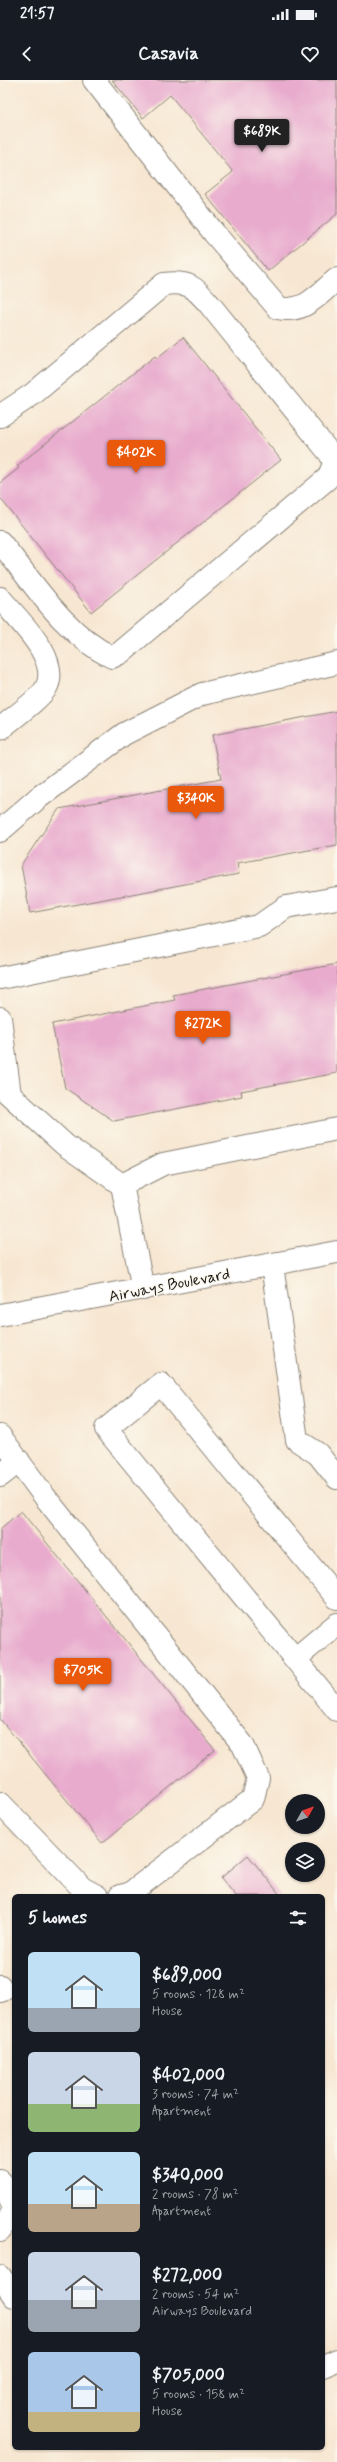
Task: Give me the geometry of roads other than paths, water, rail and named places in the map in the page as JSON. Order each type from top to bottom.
[{"type":"main road","points":[[94,80],[214,233],[278,308],[290,311],[304,307],[337,279]]},
{"type":"main road","points":[[0,416],[33,394],[164,284],[177,283],[192,286],[210,305],[331,455],[334,464],[328,478],[120,653],[112,657],[94,648],[75,634],[0,542]]},
{"type":"main road","points":[[0,598],[47,656],[50,669],[46,689],[0,729]]},
{"type":"main road","points":[[0,831],[38,798],[124,734],[202,694],[337,663]]},
{"type":"main road","points":[[0,978],[260,926],[286,907],[337,898]]},
{"type":"main road","points":[[0,1018],[5,1091],[65,1145],[122,1185],[143,1289]]},
{"type":"main road","points":[[122,1185],[163,1164],[337,1129]]},
{"type":"main road","name":"Airways Boulevard","points":[[0,1315],[337,1252]]},
{"type":"main road","points":[[272,1265],[297,1440],[318,1454],[337,1478]]},
{"type":"main road","points":[[337,1598],[161,1384],[106,1429],[337,1710]]},
{"type":"main road","points":[[0,1436],[243,1745],[258,1778],[253,1799],[129,1894]]},
{"type":"main road","points":[[0,1476],[19,1461]]},
{"type":"main road","points":[[295,1659],[337,1624]]},
{"type":"main road","points":[[0,1803],[82,1888],[93,1894]]},
{"type":"main road","points":[[0,1986],[3,1990],[0,1991]]},
{"type":"main road","points":[[0,2181],[5,2186],[12,2205]]},
{"type":"main road","points":[[0,2230],[12,2213]]},
{"type":"main road","points":[[0,2276],[12,2293]]},
{"type":"main road","points":[[325,2365],[337,2360]]}]
